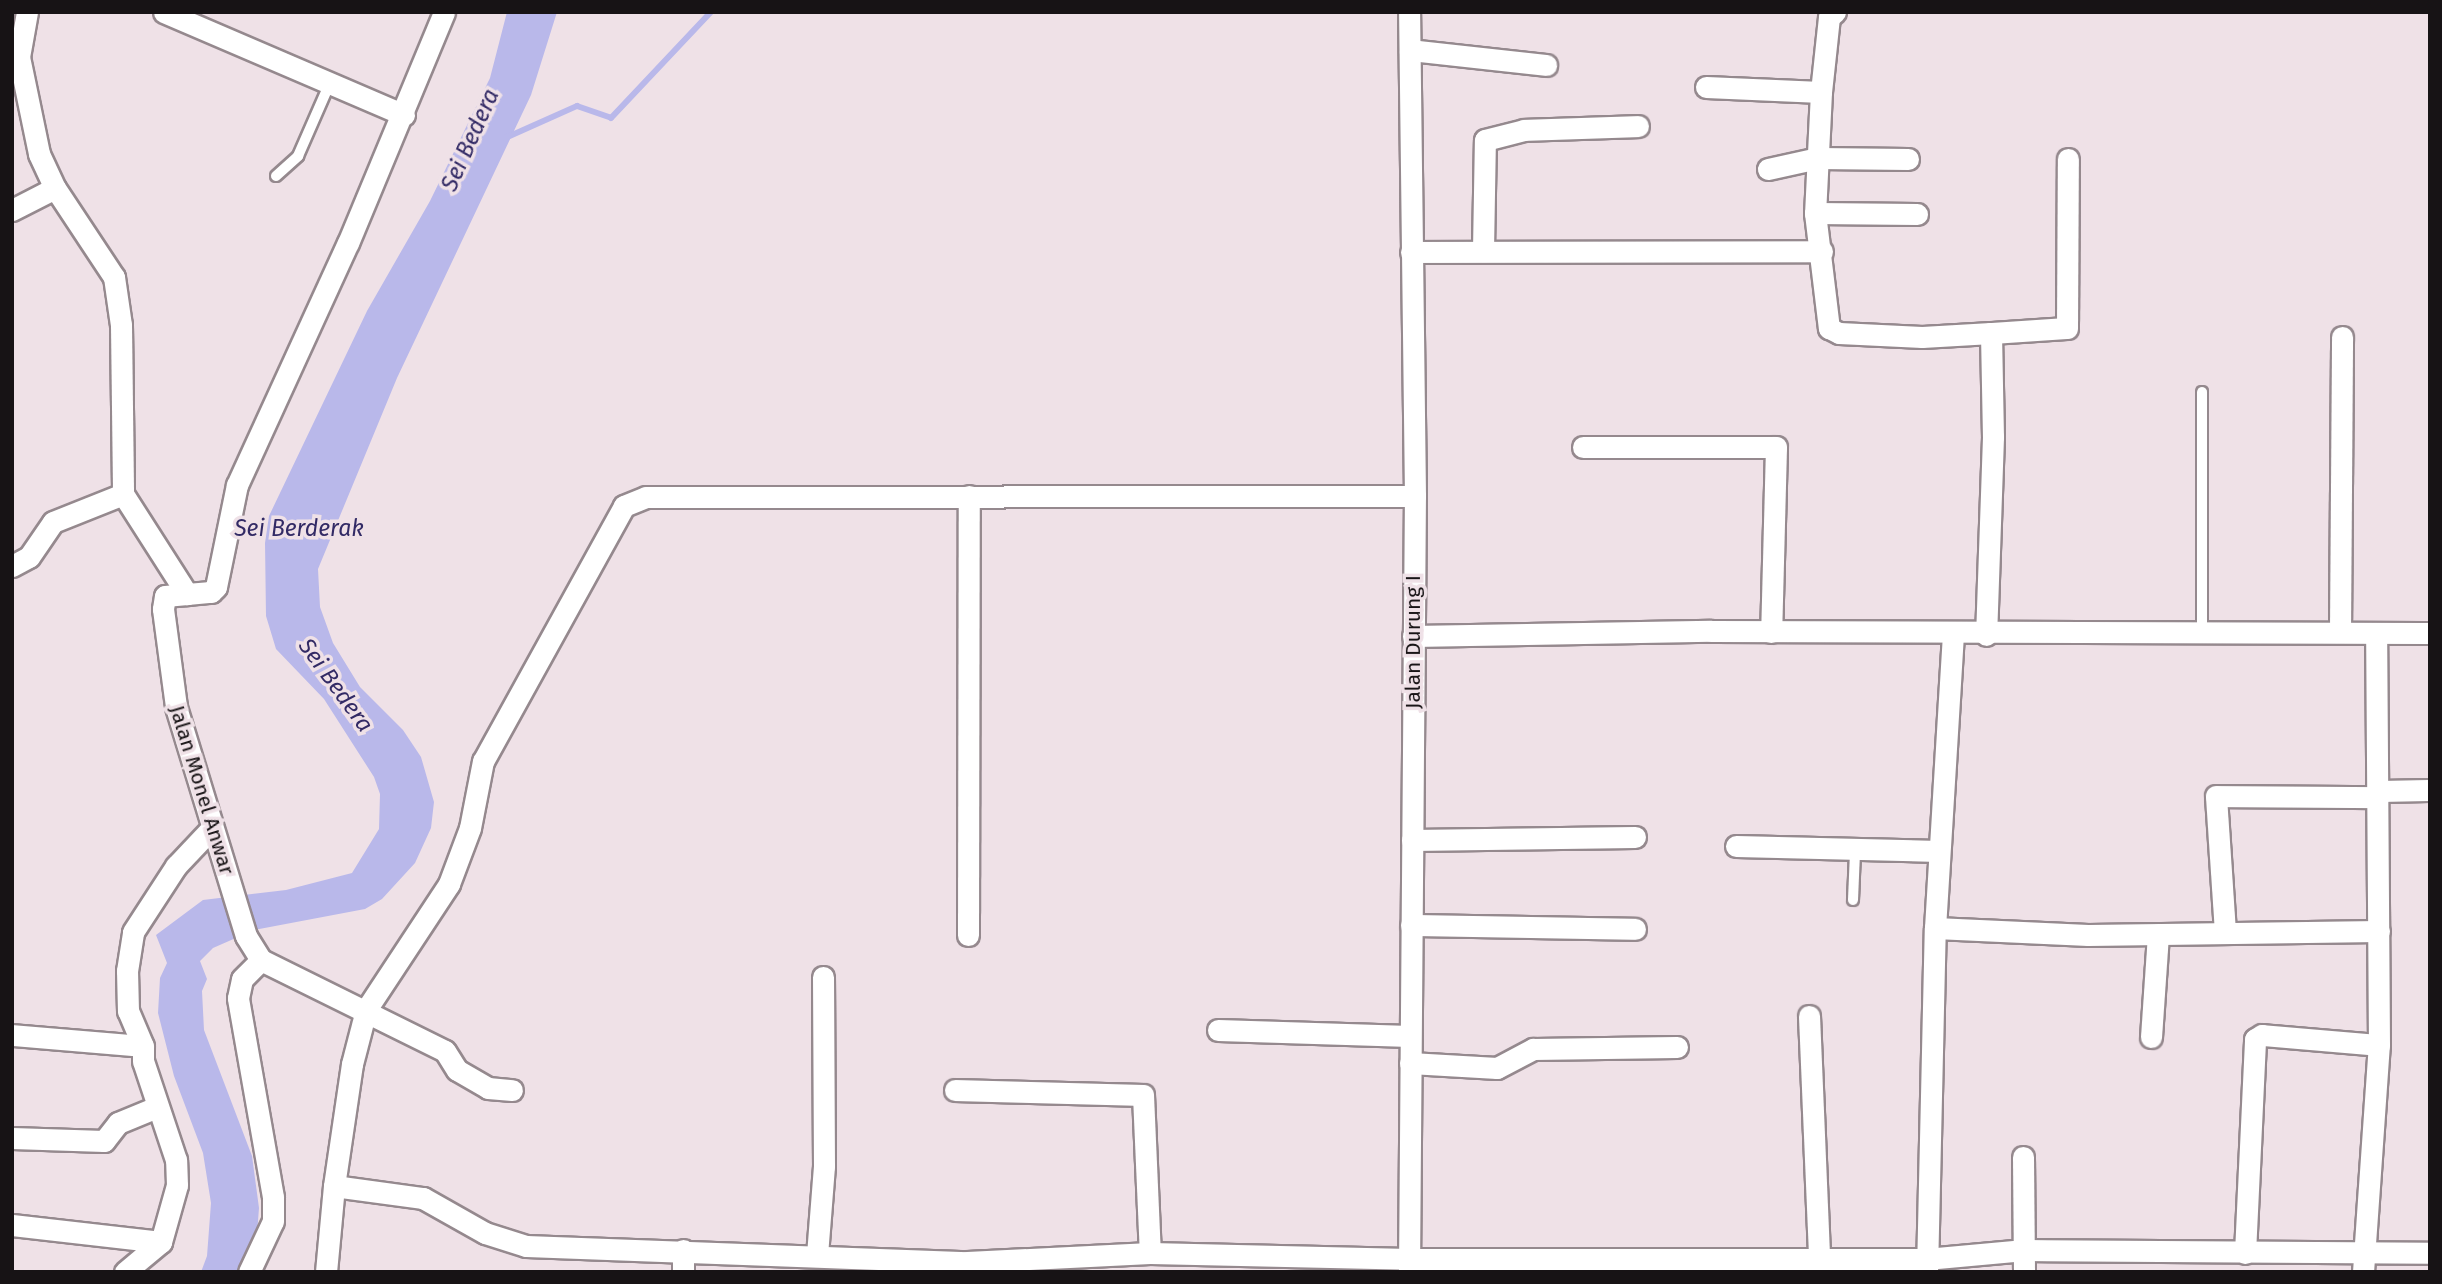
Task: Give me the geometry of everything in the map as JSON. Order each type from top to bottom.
[{"type":"street","points":[[27,12],[16,38],[24,96],[39,154],[55,188],[114,277],[120,305],[123,494],[187,594],[211,592],[216,587],[237,485],[404,115],[444,12]]},
{"type":"street","points":[[164,12],[404,115]]},
{"type":"street","name":"Jalan Durung I","points":[[1409,12],[1415,496],[1409,1265]]},
{"type":"street","points":[[1835,12],[1829,17],[1821,92],[1815,213],[1822,251],[1829,328],[1834,332],[1922,337],[2067,328],[2068,159]]},
{"type":"street","points":[[1410,50],[1546,65]]},
{"type":"street","points":[[1706,87],[1821,92]]},
{"type":"street","points":[[1483,250],[1485,141],[1524,130],[1637,126]]},
{"type":"street","points":[[1768,169],[1818,158],[1908,159]]},
{"type":"street","points":[[12,210],[55,188]]},
{"type":"street","points":[[1815,213],[1917,214]]},
{"type":"street","points":[[1411,252],[1822,251]]},
{"type":"street","points":[[1986,635],[1993,437],[1991,333]]},
{"type":"street","points":[[2340,632],[2342,337]]},
{"type":"street","points":[[1583,447],[1776,447],[1771,632]]},
{"type":"street","points":[[12,566],[29,557],[52,522],[123,494]]},
{"type":"street","points":[[968,935],[969,496]]},
{"type":"street","points":[[326,1272],[334,1186],[352,1064],[366,1010],[449,884],[470,828],[483,761],[624,506],[646,497],[1415,496]]},
{"type":"street","name":"Jalan Monel Anwar","points":[[187,594],[165,596],[162,618],[176,707],[210,830],[246,936],[261,960]]},
{"type":"street","points":[[1413,636],[1771,632],[1953,635],[2430,633]]},
{"type":"street","points":[[2363,1263],[2379,1045],[2376,633]]},
{"type":"street","points":[[1926,1265],[1935,928],[1953,635]]},
{"type":"street","points":[[2225,932],[2216,796],[2378,794],[2430,790]]},
{"type":"street","points":[[125,1272],[161,1242],[177,1185],[176,1160],[143,1061],[143,1046],[128,1011],[127,971],[133,932],[176,866],[210,830]]},
{"type":"street","points":[[1412,840],[1635,837]]},
{"type":"street","points":[[1737,846],[1855,852],[1939,851]]},
{"type":"street","points":[[1411,925],[1635,929]]},
{"type":"street","points":[[1935,928],[2158,934],[2379,931]]},
{"type":"street","points":[[2151,1037],[2158,934]]},
{"type":"street","points":[[249,1272],[273,1221],[273,1197],[238,998],[242,979],[261,960],[445,1051],[457,1070],[488,1088],[512,1090]]},
{"type":"street","points":[[817,1255],[824,1166],[823,977]]},
{"type":"street","points":[[1809,1016],[1819,1256]]},
{"type":"street","points":[[1218,1030],[1410,1036]]},
{"type":"street","points":[[12,1035],[143,1046]]},
{"type":"street","points":[[2245,1254],[2255,1039],[2262,1035],[2379,1045]]},
{"type":"street","points":[[1410,1063],[1497,1068],[1533,1049],[1677,1047]]},
{"type":"street","points":[[955,1090],[1143,1096],[1150,1253]]},
{"type":"street","points":[[12,1138],[104,1141],[118,1123],[157,1107]]},
{"type":"street","points":[[2023,1157],[2024,1272]]},
{"type":"street","points":[[334,1186],[423,1198],[485,1234],[526,1246],[817,1255],[969,1267],[1150,1253],[1179,1264],[1409,1265],[1752,1264],[1819,1256],[1926,1265],[2025,1250],[2146,1262],[2245,1254],[2363,1263],[2430,1253]]},
{"type":"street","points":[[12,1225],[161,1242]]},
{"type":"street","points":[[683,1250],[683,1272]]},
{"type":"lane","points":[[276,176],[298,156],[329,85]]},
{"type":"lane","points":[[2202,392],[2202,633]]},
{"type":"lane","points":[[1853,900],[1855,852]]},
{"type":"water","name":"Sei Berderak","points":[[507,12],[557,12],[531,95],[397,378],[318,569],[320,607],[333,643],[360,687],[403,730],[421,757],[434,802],[431,828],[415,863],[382,899],[365,909],[254,930],[213,948],[200,961],[207,979],[202,991],[204,1030],[252,1156],[259,1208],[257,1234],[242,1272],[201,1272],[207,1256],[211,1203],[203,1153],[174,1076],[158,1013],[160,978],[167,963],[156,935],[203,900],[286,890],[352,873],[379,829],[380,794],[374,777],[324,699],[276,649],[266,616],[265,543],[269,516],[367,311],[430,201],[490,78]]},
{"type":"waterway","points":[[505,138],[577,106],[611,118],[711,12]]},
{"type":"water label","name":"Sei Bedera","points":[[470,140]]},
{"type":"water label","name":"Sei Bedera","points":[[336,685]]}]
